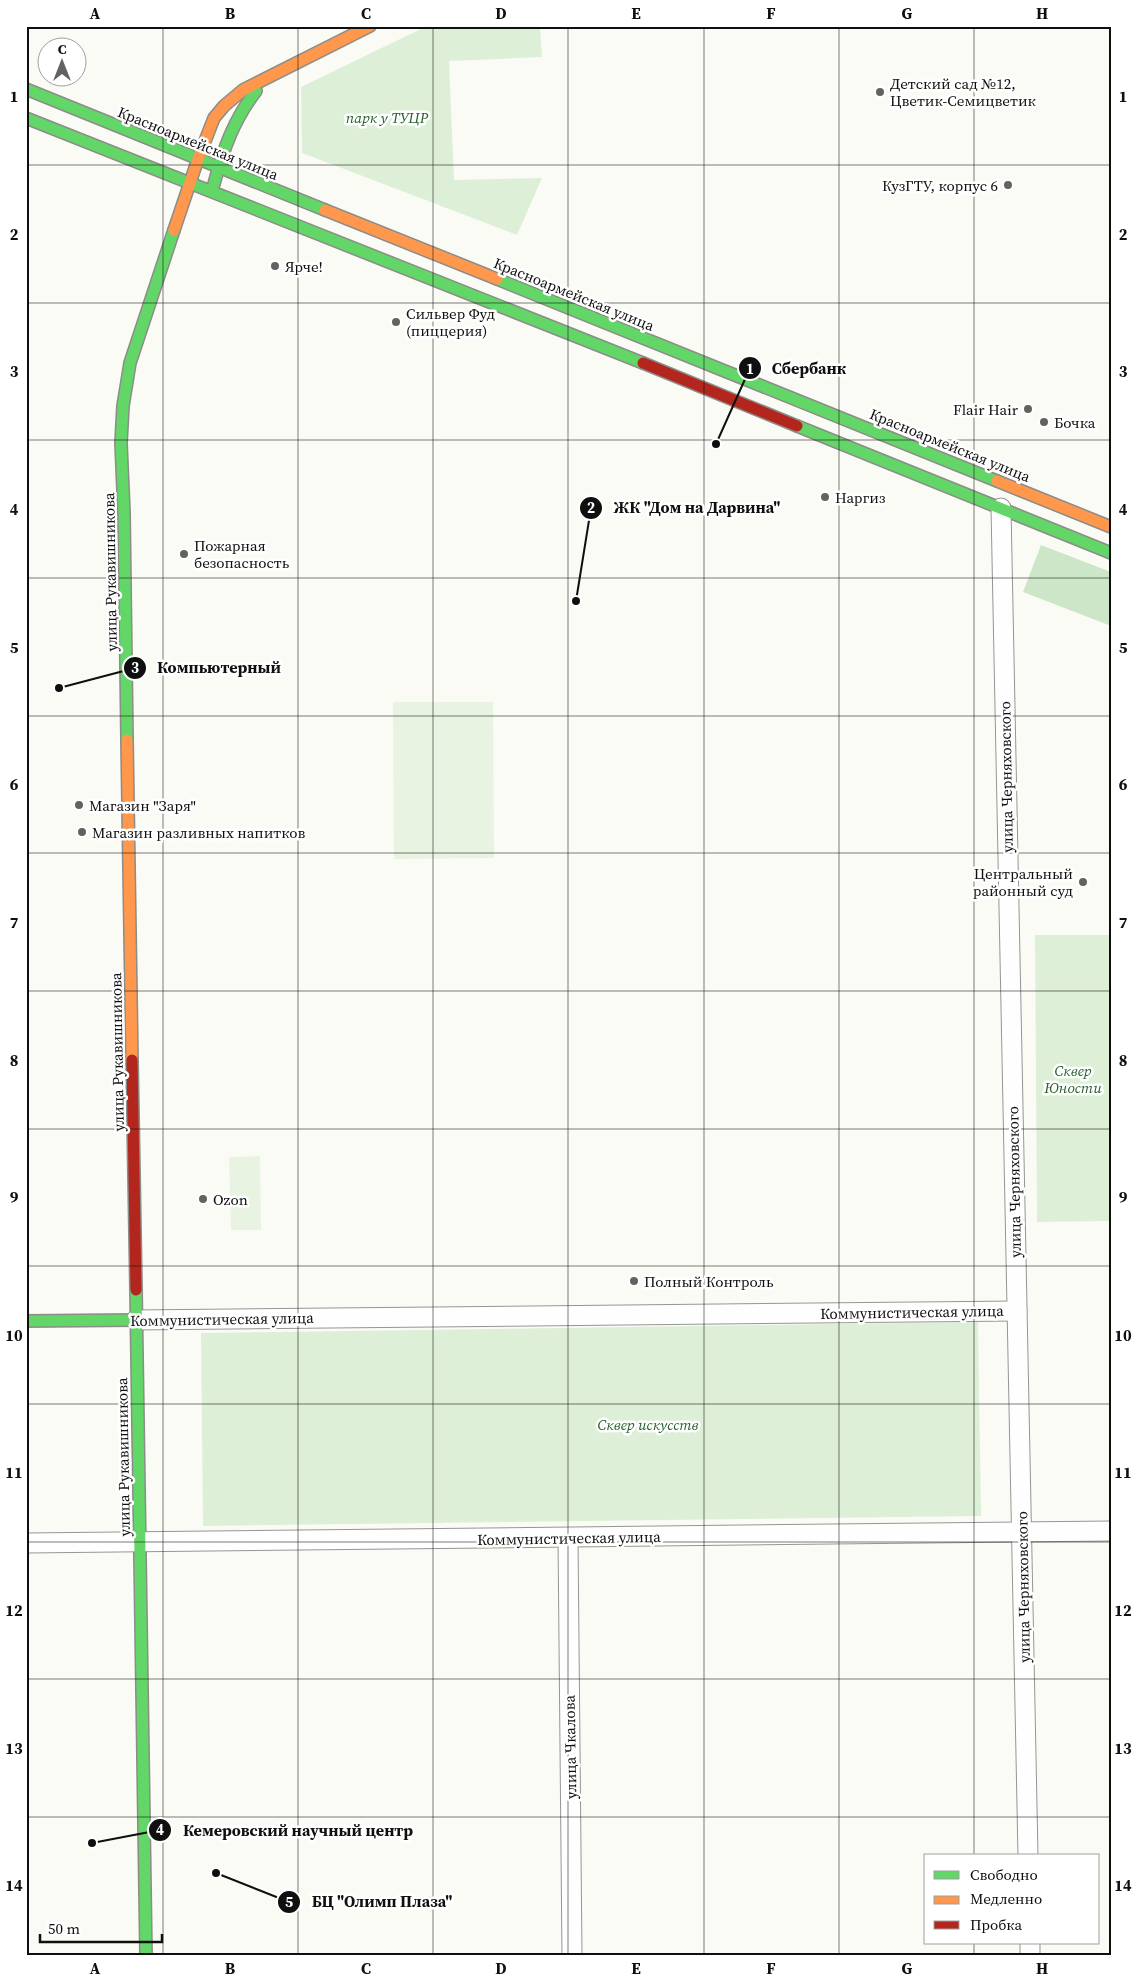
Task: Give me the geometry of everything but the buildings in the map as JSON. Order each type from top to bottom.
[{"type":"main road","name":"улица Рукавишникова","points":[[146,1956],[122,443],[123,406],[137,338],[198,159],[214,118],[224,106],[243,90],[370,26]]},
{"type":"main road","points":[[212,192],[218,168],[238,116],[254,92],[268,77]]},
{"type":"main road","name":"Красноармейская улица","points":[[26,89],[218,168],[1111,526]]},
{"type":"main road","points":[[26,118],[1111,553]]},
{"type":"main road","name":"Коммунистическая улица","points":[[26,1321],[136,1320]]},
{"type":"street","name":"улица Черняховского","points":[[1001,508],[1028,1854]]},
{"type":"street","name":"Коммунистическая улица","points":[[136,1320],[1017,1311]]},
{"type":"street","name":"Коммунистическая улица","points":[[26,1543],[1111,1531]]},
{"type":"street","name":"улица Чкалова","points":[[568,1538],[572,1956]]},
{"type":"green space","name":"парк у ТУЦР","points":[[427,26],[540,26],[542,57],[449,61],[454,180],[542,178],[517,235],[302,153],[301,87]]},
{"type":"green space","points":[[1041,545],[1111,572],[1111,626],[1023,592]]},
{"type":"green space","points":[[393,702],[493,702],[494,858],[394,859]]},
{"type":"green space","name":"Сквер Юности","points":[[1035,935],[1111,935],[1111,1221],[1037,1222]]},
{"type":"green space","points":[[260,1156],[261,1230],[231,1230],[229,1157]]},
{"type":"green space","name":"Сквер искусств","points":[[978,1322],[981,1516],[203,1526],[201,1333]]},
{"type":"traffic: fast","points":[[26,89],[325,210]]},
{"type":"traffic: fast","points":[[214,184],[230,135],[241,113],[256,91]]},
{"type":"traffic: fast","points":[[26,118],[643,363]]},
{"type":"traffic: fast","points":[[127,740],[124,513],[121,443],[123,406],[130,363],[174,230]]},
{"type":"traffic: fast","points":[[497,279],[997,481]]},
{"type":"traffic: fast","points":[[797,426],[1111,553]]},
{"type":"traffic: fast","points":[[136,1290],[146,1956]]},
{"type":"traffic: fast","points":[[26,1321],[136,1320]]},
{"type":"traffic: slow","points":[[174,230],[214,118],[224,106],[243,90],[370,26]]},
{"type":"traffic: slow","points":[[325,210],[497,279]]},
{"type":"traffic: slow","points":[[997,481],[1111,527]]},
{"type":"traffic: slow","points":[[127,740],[132,1060]]},
{"type":"traffic: jam","points":[[643,363],[797,426]]},
{"type":"traffic: jam","points":[[132,1060],[136,1290]]},
{"type":"place","name":"Детский сад №12, Цветик-Семицветик","points":[[880,92]]},
{"type":"place","name":"КузГТУ, корпус 6","points":[[1008,185]]},
{"type":"place","name":"Ярче!","points":[[275,266]]},
{"type":"place","name":"Сильвер Фуд (пиццерия)","points":[[396,322]]},
{"type":"place","name":"Flair Hair","points":[[1028,409]]},
{"type":"place","name":"Бочка","points":[[1044,422]]},
{"type":"place","name":"Сбербанк","points":[[716,444]]},
{"type":"place","name":"Наргиз","points":[[825,497]]},
{"type":"place","name":"Пожарная безопасность","points":[[184,554]]},
{"type":"place","name":"ЖК \"Дом на Дарвина\"","points":[[576,601]]},
{"type":"place","name":"Компьютерный","points":[[59,688]]},
{"type":"place","name":"Магазин \"Заря\"","points":[[79,805]]},
{"type":"place","name":"Магазин разливных напитков","points":[[82,832]]},
{"type":"place","name":"Центральный районный суд","points":[[1083,882]]},
{"type":"place","name":"Ozon","points":[[203,1199]]},
{"type":"place","name":"Полный Контроль","points":[[634,1281]]},
{"type":"place","name":"Кемеровский научный центр","points":[[92,1843]]},
{"type":"place","name":"БЦ \"Олимп Плаза\"","points":[[216,1873]]}]
